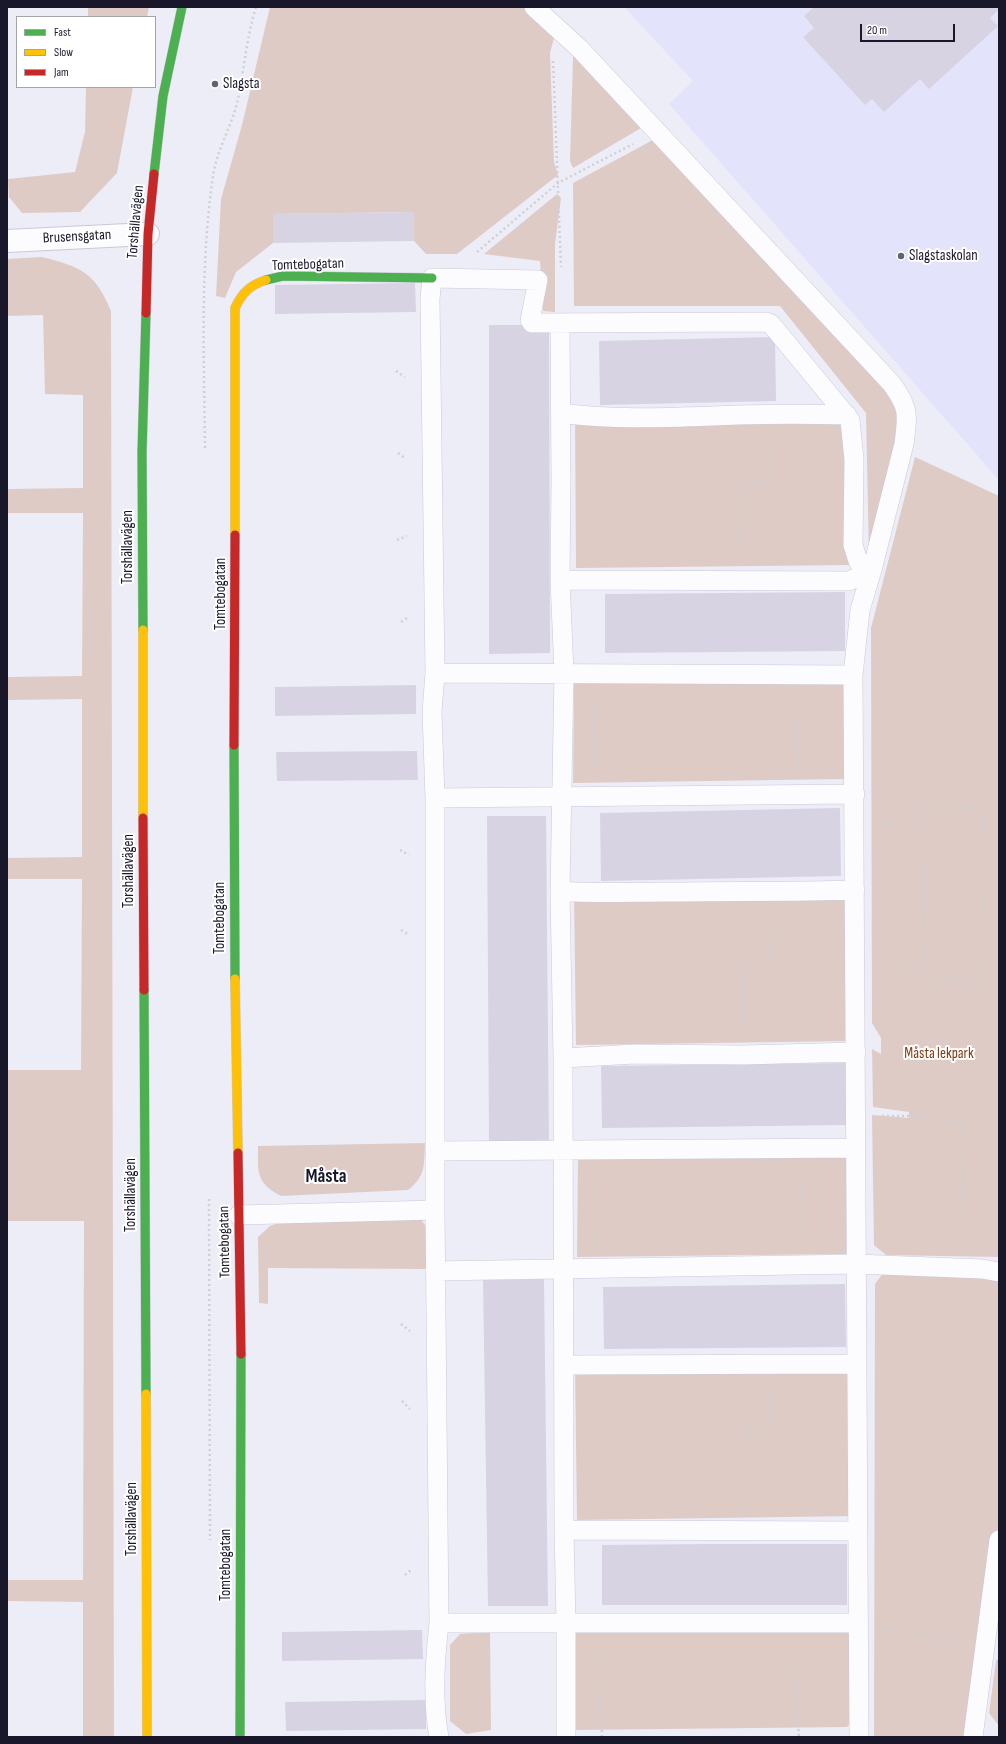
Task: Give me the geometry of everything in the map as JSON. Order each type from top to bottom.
[{"type":"main road","name":"Torshällavägen","points":[[147,1737],[142,452],[148,234],[163,96],[182,7]]},
{"type":"main road","name":"Tomtebogatan","points":[[240,1737],[241,1329],[234,939],[235,308],[240,296],[252,286],[266,280],[283,276],[432,278]]},
{"type":"street","name":"Brusensgatan","points":[[7,241],[148,234]]},
{"type":"lane","points":[[534,7],[580,49],[657,130],[891,383],[907,409],[907,424],[904,444],[872,570],[860,610],[853,675],[855,794],[859,1737]]},
{"type":"lane","points":[[439,1737],[436,1723],[434,1660],[439,1623],[435,1271],[436,798],[432,712],[435,673],[430,299],[432,278],[538,280],[530,320],[532,323],[766,322],[771,324],[847,415],[851,426],[854,460],[852,545],[862,567],[872,570]]},
{"type":"lane","points":[[560,323],[560,580],[564,673],[560,891],[563,1058],[566,1737]]},
{"type":"lane","points":[[561,413],[588,417],[669,418],[769,414],[847,415]]},
{"type":"lane","points":[[560,580],[849,581],[872,570]]},
{"type":"lane","points":[[435,673],[853,675]]},
{"type":"lane","points":[[436,798],[855,794]]},
{"type":"lane","points":[[560,891],[595,894],[855,890]]},
{"type":"lane","points":[[563,1058],[635,1054],[743,1055],[856,1052]]},
{"type":"lane","points":[[435,1151],[856,1148]]},
{"type":"lane","points":[[239,1215],[435,1210]]},
{"type":"lane","points":[[435,1271],[856,1264],[961,1268],[999,1272]]},
{"type":"lane","points":[[564,1365],[857,1364]]},
{"type":"lane","points":[[564,1530],[858,1531]]},
{"type":"lane","points":[[973,1737],[992,1649],[998,1549]]},
{"type":"lane","points":[[439,1623],[858,1623]]},
{"type":"path","points":[[552,22],[561,268]]},
{"type":"path","points":[[471,256],[478,252],[558,183],[607,159],[657,130]]},
{"type":"path","points":[[740,580],[740,482],[768,481],[769,414]]},
{"type":"path","points":[[592,674],[594,796]]},
{"type":"path","points":[[796,675],[800,794]]},
{"type":"path","points":[[921,805],[984,809],[985,980],[925,980],[926,965],[922,823],[921,805]]},
{"type":"path","points":[[855,820],[922,823]]},
{"type":"path","points":[[743,1055],[744,960],[772,959],[772,892]]},
{"type":"path","points":[[855,968],[926,965]]},
{"type":"path","points":[[856,1116],[908,1116],[962,1123],[964,1193],[961,1268]]},
{"type":"path","points":[[800,1148],[802,1265]]},
{"type":"path","points":[[595,1269],[594,1233],[596,1150]]},
{"type":"path","points":[[748,1530],[746,1434],[772,1431],[771,1364]]},
{"type":"path","points":[[599,1623],[602,1737]]},
{"type":"path","points":[[796,1623],[794,1665],[799,1737]]},
{"type":"path","points":[[858,1623],[992,1649]]},
{"type":"shaded area","name":"Slagstaskolan","points":[[624,7],[999,7],[999,480],[669,104],[693,81]]},
{"type":"green space","points":[[88,7],[149,7],[147,16],[88,16]]},
{"type":"green space","points":[[270,7],[524,7],[541,21],[554,38],[550,53],[554,162],[558,175],[457,254],[426,254],[414,241],[414,212],[273,214],[273,243],[236,272],[225,298],[216,296],[221,199],[242,125]]},
{"type":"green space","points":[[580,52],[653,121],[573,168],[570,161],[573,57]]},
{"type":"green space","points":[[86,88],[133,88],[117,173],[80,212],[22,213],[9,197],[8,179],[75,172],[85,132]]},
{"type":"green space","points":[[664,134],[886,373],[903,420],[869,557],[866,413],[780,306],[574,306],[573,183]]},
{"type":"green space","points":[[557,194],[561,198],[555,244],[555,312],[543,311],[540,261],[484,254]]},
{"type":"green space","points":[[42,257],[67,264],[85,273],[99,288],[111,311],[114,1737],[83,1737],[83,1602],[7,1601],[7,1580],[83,1580],[84,1221],[7,1221],[7,1070],[81,1070],[82,879],[7,879],[7,858],[82,857],[82,699],[7,700],[7,677],[82,676],[83,513],[7,513],[7,489],[83,488],[83,395],[45,394],[43,315],[7,316],[7,259]]},
{"type":"green space","points":[[848,412],[850,565],[576,568],[575,415]]},
{"type":"green space","name":"Måsta lekpark","points":[[915,457],[999,496],[999,1257],[886,1255],[874,1245],[872,1115],[909,1118],[909,1112],[873,1107],[872,1049],[881,1054],[881,1038],[872,1023],[871,628]]},
{"type":"green space","points":[[841,677],[854,689],[845,779],[573,783],[574,682]]},
{"type":"green space","points":[[849,888],[851,1041],[576,1045],[574,892]]},
{"type":"green space","points":[[425,1143],[423,1170],[418,1180],[408,1190],[281,1196],[266,1186],[262,1181],[258,1170],[258,1146]]},
{"type":"green space","points":[[844,1152],[857,1163],[849,1254],[577,1257],[578,1156]]},
{"type":"green space","points":[[420,1218],[427,1228],[428,1269],[268,1268],[268,1304],[259,1303],[258,1237],[270,1226],[284,1221]]},
{"type":"green space","points":[[883,1273],[999,1274],[999,1526],[970,1737],[874,1737],[875,1284]]},
{"type":"green space","points":[[855,1364],[857,1516],[577,1520],[575,1367]]},
{"type":"green space","points":[[842,1625],[856,1636],[857,1715],[847,1727],[575,1730],[576,1629]]},
{"type":"green space","points":[[490,1632],[491,1730],[466,1734],[450,1721],[450,1645],[460,1634]]},
{"type":"green space","points":[[999,1658],[999,1726],[989,1713],[996,1661]]},
{"type":"building","points":[[814,7],[999,7],[999,9],[990,18],[998,26],[929,89],[920,79],[884,112],[872,99],[865,105],[803,37],[814,28],[804,16]]},
{"type":"building","points":[[414,212],[414,241],[273,243],[273,214]]},
{"type":"building","points":[[415,283],[416,312],[275,314],[275,285]]},
{"type":"building","points":[[489,325],[549,325],[550,653],[489,654]]},
{"type":"building","points":[[775,337],[776,401],[600,405],[599,341]]},
{"type":"building","points":[[845,592],[845,651],[605,653],[605,594]]},
{"type":"building","points":[[416,685],[416,714],[275,716],[275,687]]},
{"type":"building","points":[[417,751],[418,780],[277,781],[276,752]]},
{"type":"building","points":[[840,808],[841,876],[601,881],[600,813]]},
{"type":"building","points":[[487,816],[546,816],[549,1144],[489,1145]]},
{"type":"building","points":[[847,1063],[848,1125],[602,1128],[601,1066]]},
{"type":"building","points":[[544,1279],[548,1606],[488,1606],[483,1280]]},
{"type":"building","points":[[845,1284],[846,1347],[604,1349],[603,1287]]},
{"type":"building","points":[[847,1544],[847,1605],[602,1605],[602,1545]]},
{"type":"building","points":[[422,1630],[423,1659],[282,1661],[282,1632]]},
{"type":"building","points":[[426,1700],[426,1729],[286,1731],[285,1702]]},
{"type":"traffic: fast","points":[[154,174],[163,96],[182,7]]},
{"type":"traffic: fast","points":[[266,280],[283,276],[432,278]]},
{"type":"traffic: fast","points":[[143,630],[142,452],[146,313]]},
{"type":"traffic: fast","points":[[234,745],[235,979]]},
{"type":"traffic: fast","points":[[144,990],[146,1394]]},
{"type":"traffic: fast","points":[[240,1737],[241,1354]]},
{"type":"traffic: slow","points":[[235,535],[235,308],[247,290],[255,284],[266,280]]},
{"type":"traffic: slow","points":[[143,630],[143,818]]},
{"type":"traffic: slow","points":[[235,979],[238,1153]]},
{"type":"traffic: slow","points":[[146,1394],[147,1737]]},
{"type":"traffic: jam","points":[[146,313],[148,234],[154,174]]},
{"type":"traffic: jam","points":[[234,745],[235,535]]},
{"type":"traffic: jam","points":[[143,818],[144,990]]},
{"type":"traffic: jam","points":[[238,1153],[241,1354]]},
{"type":"place","name":"Slagsta","points":[[215,84]]},
{"type":"place","name":"Slagstaskolan","points":[[901,256]]},
{"type":"district","name":"Måsta","points":[[326,1177]]}]
